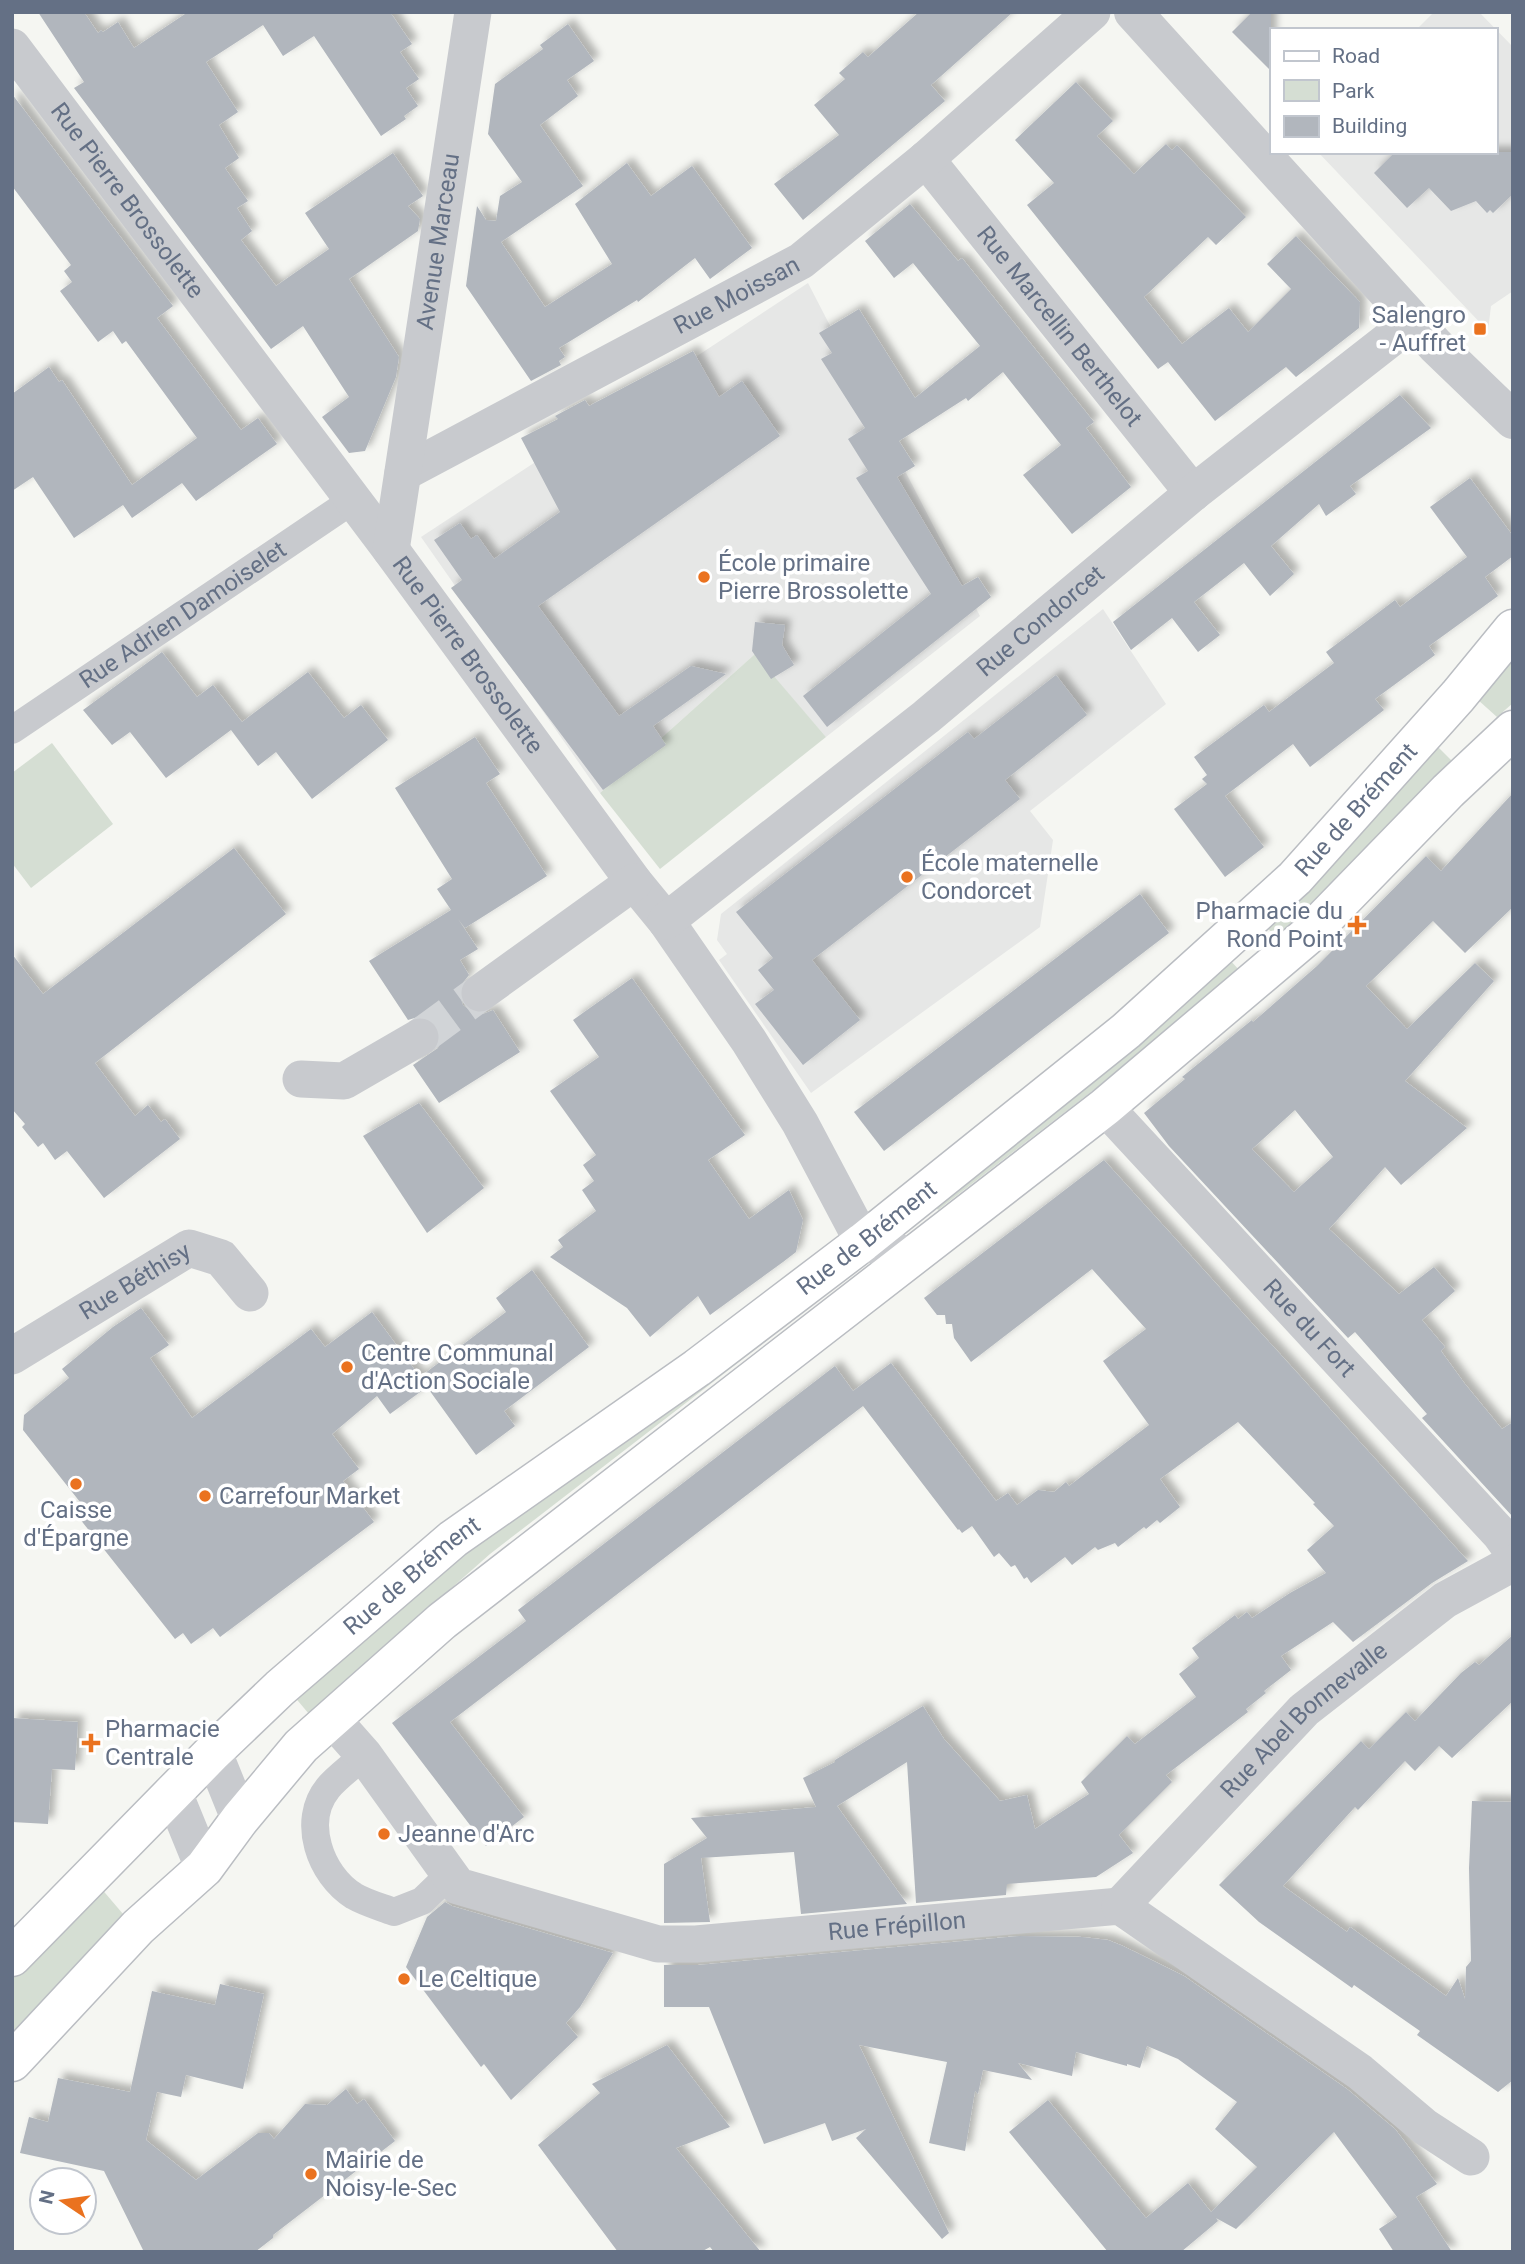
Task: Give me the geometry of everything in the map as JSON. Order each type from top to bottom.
[{"type":"main road","name":"Rue de Brément","points":[[12,1957],[173,1792],[280,1688],[453,1539],[697,1368],[863,1242],[1126,1031],[1295,878],[1458,696],[1513,629]]},
{"type":"main road","name":"Rue de Brément","points":[[12,2062],[138,1927],[204,1868],[240,1819],[301,1746],[442,1620],[1105,1107],[1307,936],[1448,791],[1510,734]]},
{"type":"street","name":"Avenue Marceau","points":[[403,474],[473,12]]},
{"type":"street","name":"Rue Moissan","points":[[403,474],[801,261],[926,159],[1092,12]]},
{"type":"street","points":[[1133,12],[1413,321],[1513,420]]},
{"type":"street","name":"Rue Pierre Brossolette","points":[[12,47],[391,550],[634,882],[666,921],[750,1041],[800,1123],[863,1242]]},
{"type":"street","name":"Rue Marcellin Berthelot","points":[[926,159],[1193,493]]},
{"type":"street","name":"Rue Condorcet","points":[[666,921],[926,717],[1193,493],[1413,321]]},
{"type":"street","points":[[391,550],[403,474]]},
{"type":"street","name":"Rue Adrien Damoiselet","points":[[12,730],[353,500]]},
{"type":"street","points":[[480,993],[634,882]]},
{"type":"street","points":[[301,1079],[345,1081],[420,1037]]},
{"type":"street","name":"Rue du Fort","points":[[1105,1107],[1513,1552]]},
{"type":"street","points":[[863,1242],[911,1256]]},
{"type":"street","name":"Rue Béthisy","points":[[12,1356],[189,1248],[221,1258],[250,1293]]},
{"type":"street","name":"Rue Abel Bonnevalle","points":[[1120,1906],[1304,1710],[1353,1669],[1445,1600],[1513,1563]]},
{"type":"street","name":"Rue Frépillon","points":[[333,1720],[364,1755],[458,1886],[658,1944],[696,1944],[1120,1906]]},
{"type":"street","points":[[213,1752],[240,1819]]},
{"type":"street","points":[[364,1755],[327,1789],[314,1820],[318,1848],[331,1874],[354,1895],[394,1912],[422,1901],[449,1875]]},
{"type":"street","points":[[173,1792],[204,1868]]},
{"type":"street","points":[[1120,1906],[1360,2072],[1425,2127],[1471,2157]]},
{"type":"shaded area","points":[[1434,12],[1479,12],[1495,28],[1418,28]]},
{"type":"shaded area","points":[[1497,31],[1513,47],[1513,291],[1491,306],[1488,331],[1320,154],[1497,154]]},
{"type":"shaded area","name":"École primaire Pierre Brossolette","points":[[808,283],[980,616],[826,737],[754,655],[600,793],[421,537]]},
{"type":"shaded area","name":"École maternelle Condorcet","points":[[1103,609],[1166,704],[1030,811],[1053,840],[1040,927],[811,1093],[719,960],[727,954],[717,940],[721,914]]},
{"type":"green space","points":[[755,654],[826,737],[660,869],[600,793]]},
{"type":"green space","points":[[1513,656],[1513,703],[1497,717],[1477,699]]},
{"type":"green space","points":[[52,743],[113,824],[31,888],[12,863],[12,773]]},
{"type":"green space","points":[[1436,745],[1452,761],[1277,937],[1266,927]]},
{"type":"green space","points":[[1229,959],[1240,971],[1165,1035],[938,1210],[933,1203]]},
{"type":"green space","points":[[808,1299],[813,1305],[490,1554],[309,1714],[293,1695],[470,1539]]},
{"type":"green space","points":[[100,1887],[123,1914],[12,2033],[12,1975]]},
{"type":"building","points":[[38,12],[84,12],[98,33],[118,22],[134,48],[188,12],[390,12],[412,44],[400,52],[419,79],[406,88],[418,106],[404,116],[406,119],[381,136],[314,36],[283,56],[263,25],[206,62],[238,112],[219,125],[239,158],[225,168],[248,201],[237,208],[252,231],[241,240],[276,286],[329,249],[305,213],[393,153],[423,196],[408,206],[420,219],[418,231],[349,279],[399,357],[396,377],[365,451],[349,453],[322,417],[349,397],[303,326],[271,349],[74,88],[84,82]]},
{"type":"building","points":[[919,12],[1013,12],[931,85],[945,101],[803,220],[774,184],[839,135],[814,105],[845,79],[839,73],[863,52],[868,57]]},
{"type":"building","points":[[1252,12],[1271,12],[1270,70],[1232,32]]},
{"type":"building","points":[[568,24],[594,61],[567,80],[578,96],[540,125],[583,186],[501,242],[545,307],[612,264],[575,204],[627,163],[651,196],[692,166],[752,248],[710,279],[695,258],[638,302],[637,300],[559,348],[565,357],[559,361],[561,365],[531,381],[466,286],[477,206],[486,220],[496,221],[500,196],[522,182],[488,134],[495,84],[543,49],[540,45]]},
{"type":"building","points":[[1076,82],[1113,121],[1097,136],[1134,174],[1166,144],[1172,150],[1177,145],[1246,217],[1216,245],[1208,237],[1144,297],[1182,344],[1229,308],[1248,332],[1291,289],[1267,264],[1296,236],[1360,302],[1359,328],[1296,377],[1286,367],[1215,421],[1168,362],[1158,369],[1027,205],[1054,183],[1015,140]]},
{"type":"building","points":[[12,94],[173,306],[157,318],[241,430],[258,418],[277,444],[196,501],[182,483],[132,518],[123,505],[74,538],[33,477],[12,491],[12,394],[49,367],[59,382],[62,380],[132,485],[197,438],[126,341],[122,344],[113,331],[98,342],[60,291],[72,282],[64,271],[71,265],[12,186]]},
{"type":"building","points":[[1513,152],[1513,194],[1493,213],[1490,210],[1487,213],[1476,201],[1451,211],[1429,188],[1407,208],[1374,173],[1393,154]]},
{"type":"building","points":[[910,204],[958,261],[962,258],[1094,422],[1086,428],[1131,487],[1072,534],[1023,475],[1061,445],[1003,372],[968,401],[966,398],[899,441],[915,466],[897,477],[962,586],[978,577],[991,597],[827,727],[803,696],[931,594],[856,478],[868,471],[848,439],[865,428],[821,359],[832,353],[819,333],[859,309],[915,398],[980,346],[913,263],[894,278],[865,241]]},
{"type":"building","points":[[693,351],[719,397],[742,381],[780,436],[538,606],[619,716],[691,666],[726,674],[653,726],[666,745],[603,790],[451,588],[462,580],[434,540],[460,523],[471,539],[477,535],[494,559],[560,512],[521,438],[558,419],[555,416],[585,400],[589,406]]},
{"type":"building","points":[[1400,395],[1431,428],[1350,486],[1356,494],[1326,516],[1319,504],[1271,546],[1294,574],[1270,596],[1244,563],[1194,602],[1220,635],[1198,652],[1172,618],[1131,650],[1113,622]]},
{"type":"building","points":[[1470,478],[1513,536],[1513,556],[1485,577],[1498,596],[1429,646],[1435,655],[1375,699],[1384,710],[1310,767],[1293,744],[1225,796],[1264,847],[1225,877],[1174,809],[1207,784],[1202,779],[1207,775],[1194,757],[1264,705],[1269,712],[1334,663],[1326,652],[1395,600],[1400,607],[1467,557],[1430,507]]},
{"type":"building","points":[[755,622],[785,625],[782,645],[794,665],[771,679],[752,651]]},
{"type":"building","points":[[162,652],[197,697],[213,685],[242,722],[308,672],[344,718],[361,705],[388,740],[312,799],[276,752],[258,766],[231,730],[166,778],[130,732],[112,745],[83,710]]},
{"type":"building","points":[[1056,675],[1087,715],[1005,780],[1020,799],[812,960],[860,1020],[803,1065],[755,1004],[774,990],[758,970],[773,958],[736,912],[968,732],[974,739]]},
{"type":"building","points":[[475,737],[500,774],[486,783],[547,876],[465,928],[458,919],[478,949],[460,960],[469,975],[461,985],[459,994],[463,1005],[472,1012],[483,1014],[493,1010],[520,1052],[439,1103],[413,1065],[438,1048],[441,1038],[438,1027],[431,1019],[421,1016],[408,1020],[369,961],[451,910],[437,889],[452,879],[395,788]]},
{"type":"building","points":[[1513,793],[1513,907],[1465,953],[1433,921],[1366,986],[1407,1029],[1475,963],[1494,981],[1405,1081],[1467,1128],[1401,1185],[1385,1167],[1329,1229],[1399,1294],[1434,1267],[1455,1291],[1422,1320],[1445,1347],[1441,1351],[1465,1384],[1502,1429],[1513,1422],[1513,1517],[1422,1418],[1427,1414],[1355,1332],[1348,1338],[1169,1146],[1144,1113],[1185,1079],[1182,1077],[1252,1020],[1253,1022],[1317,966],[1426,856],[1441,871]],"holes":[[[1295,1110],[1333,1157],[1294,1192],[1252,1149]]]},
{"type":"building","points":[[234,848],[286,914],[95,1063],[135,1116],[148,1105],[161,1122],[165,1119],[180,1139],[104,1198],[67,1151],[55,1160],[43,1143],[38,1147],[22,1127],[25,1124],[12,1109],[12,954],[43,994]]},
{"type":"building","points":[[1140,894],[1169,933],[884,1151],[854,1112]]},
{"type":"building","points":[[632,978],[745,1135],[708,1160],[749,1219],[789,1190],[803,1220],[796,1252],[783,1262],[710,1315],[698,1296],[650,1337],[627,1308],[550,1257],[563,1247],[558,1240],[596,1211],[582,1190],[594,1181],[583,1165],[596,1155],[550,1091],[599,1057],[573,1020]]},
{"type":"building","points":[[419,1103],[484,1188],[427,1233],[363,1136]]},
{"type":"building","points":[[1104,1160],[1468,1561],[1432,1583],[1353,1642],[1333,1622],[1281,1656],[1291,1670],[1264,1691],[1266,1693],[1246,1709],[1248,1712],[1166,1775],[1172,1782],[1119,1835],[1133,1853],[1096,1877],[1007,1884],[1006,1895],[916,1903],[907,1762],[837,1806],[907,1904],[801,1914],[794,1852],[701,1858],[710,1922],[664,1923],[664,1864],[707,1838],[691,1818],[816,1807],[803,1778],[835,1762],[923,1706],[944,1739],[1000,1801],[1027,1795],[1035,1829],[1089,1794],[1081,1782],[1127,1736],[1135,1744],[1196,1697],[1179,1674],[1199,1658],[1192,1648],[1235,1615],[1238,1619],[1247,1612],[1252,1618],[1326,1573],[1307,1550],[1334,1526],[1238,1422],[1160,1479],[1180,1507],[1160,1523],[1157,1520],[1146,1529],[1144,1527],[1118,1547],[1115,1543],[1098,1550],[1095,1547],[1072,1565],[1065,1557],[1031,1583],[1027,1577],[1024,1579],[1015,1565],[1011,1567],[999,1553],[994,1557],[972,1526],[962,1533],[958,1530],[863,1406],[450,1722],[524,1817],[486,1846],[392,1723],[526,1621],[518,1610],[835,1366],[853,1391],[891,1363],[996,1501],[1008,1493],[1017,1505],[1038,1490],[1054,1492],[1066,1482],[1069,1486],[1149,1425],[1103,1361],[1146,1329],[1092,1269],[971,1362],[954,1338],[952,1324],[946,1324],[945,1315],[937,1315],[924,1298]]},
{"type":"building","points":[[532,1270],[589,1347],[504,1411],[515,1426],[476,1455],[427,1387],[390,1414],[377,1396],[332,1434],[359,1469],[343,1481],[374,1522],[220,1637],[213,1628],[191,1644],[183,1633],[175,1639],[72,1509],[80,1502],[23,1430],[24,1415],[69,1378],[62,1369],[141,1308],[169,1345],[150,1358],[192,1418],[311,1329],[325,1347],[372,1312],[420,1377],[506,1312],[496,1298]]},
{"type":"building","points":[[1513,1635],[1513,1701],[1452,1758],[1439,1746],[1415,1771],[1405,1761],[1358,1810],[1355,1807],[1283,1886],[1347,1932],[1350,1927],[1446,1996],[1458,1978],[1465,1999],[1466,1967],[1471,1961],[1469,1868],[1472,1801],[1513,1802],[1513,2080],[1498,2092],[1417,2035],[1420,2031],[1354,1985],[1352,1988],[1259,1922],[1219,1885],[1361,1741],[1369,1749],[1406,1712],[1415,1721],[1461,1673],[1475,1662],[1479,1665]]},
{"type":"building","points":[[12,1718],[78,1722],[75,1770],[52,1769],[48,1824],[12,1822]]},
{"type":"building","points":[[445,1902],[613,1953],[580,2007],[566,2023],[578,2037],[511,2100],[484,2064],[481,2067],[406,1967],[427,1917]]},
{"type":"building","points":[[1019,1936],[1082,1937],[1108,1940],[1123,1946],[1184,1976],[1347,2089],[1395,2129],[1437,2184],[1416,2197],[1452,2252],[1394,2252],[1379,2229],[1397,2217],[1334,2132],[1236,2229],[1216,2218],[1218,2221],[1181,2252],[1108,2252],[1009,2132],[1048,2100],[1146,2218],[1188,2183],[1211,2212],[1257,2167],[1215,2129],[1237,2102],[1178,2059],[1147,2046],[1140,2068],[1076,2052],[1072,2076],[1018,2063],[1032,2080],[983,2070],[978,2094],[975,2091],[965,2151],[929,2143],[947,2062],[859,2045],[949,2233],[942,2239],[856,2138],[866,2129],[832,2141],[825,2123],[764,2144],[709,2007],[664,2007],[664,1965],[698,1965]]},
{"type":"building","points":[[220,1984],[264,1994],[243,2089],[186,2075],[181,2097],[157,2092],[146,2140],[196,2180],[258,2133],[269,2133],[274,2139],[305,2104],[327,2105],[346,2089],[357,2104],[364,2099],[395,2141],[273,2235],[273,2238],[255,2252],[144,2252],[104,2171],[98,2170],[98,2166],[81,2166],[20,2153],[29,2117],[48,2122],[58,2078],[130,2092],[152,1991],[215,2005]]},
{"type":"building","points":[[667,2045],[730,2127],[676,2148],[761,2252],[714,2252],[710,2247],[701,2252],[618,2252],[538,2145],[600,2093],[592,2084]]},
{"type":"tunnel","points":[[420,1037],[480,993]]},
{"type":"place","name":"Salengro - Auffret","points":[[1480,329]]},
{"type":"place","name":"École primaire Pierre Brossolette","points":[[704,577]]},
{"type":"place","name":"École maternelle Condorcet","points":[[907,877]]},
{"type":"place","name":"Pharmacie du Rond Point","points":[[1357,925]]},
{"type":"place","name":"Centre Communal d'Action Sociale","points":[[347,1367]]},
{"type":"place","name":"Caisse d'Épargne","points":[[76,1484]]},
{"type":"place","name":"Carrefour Market","points":[[205,1496]]},
{"type":"place","name":"Pharmacie Centrale","points":[[91,1743]]},
{"type":"place","name":"Jeanne d'Arc","points":[[384,1834]]},
{"type":"place","name":"Le Celtique","points":[[404,1979]]},
{"type":"place","name":"Mairie de Noisy-le-Sec","points":[[311,2174]]}]
